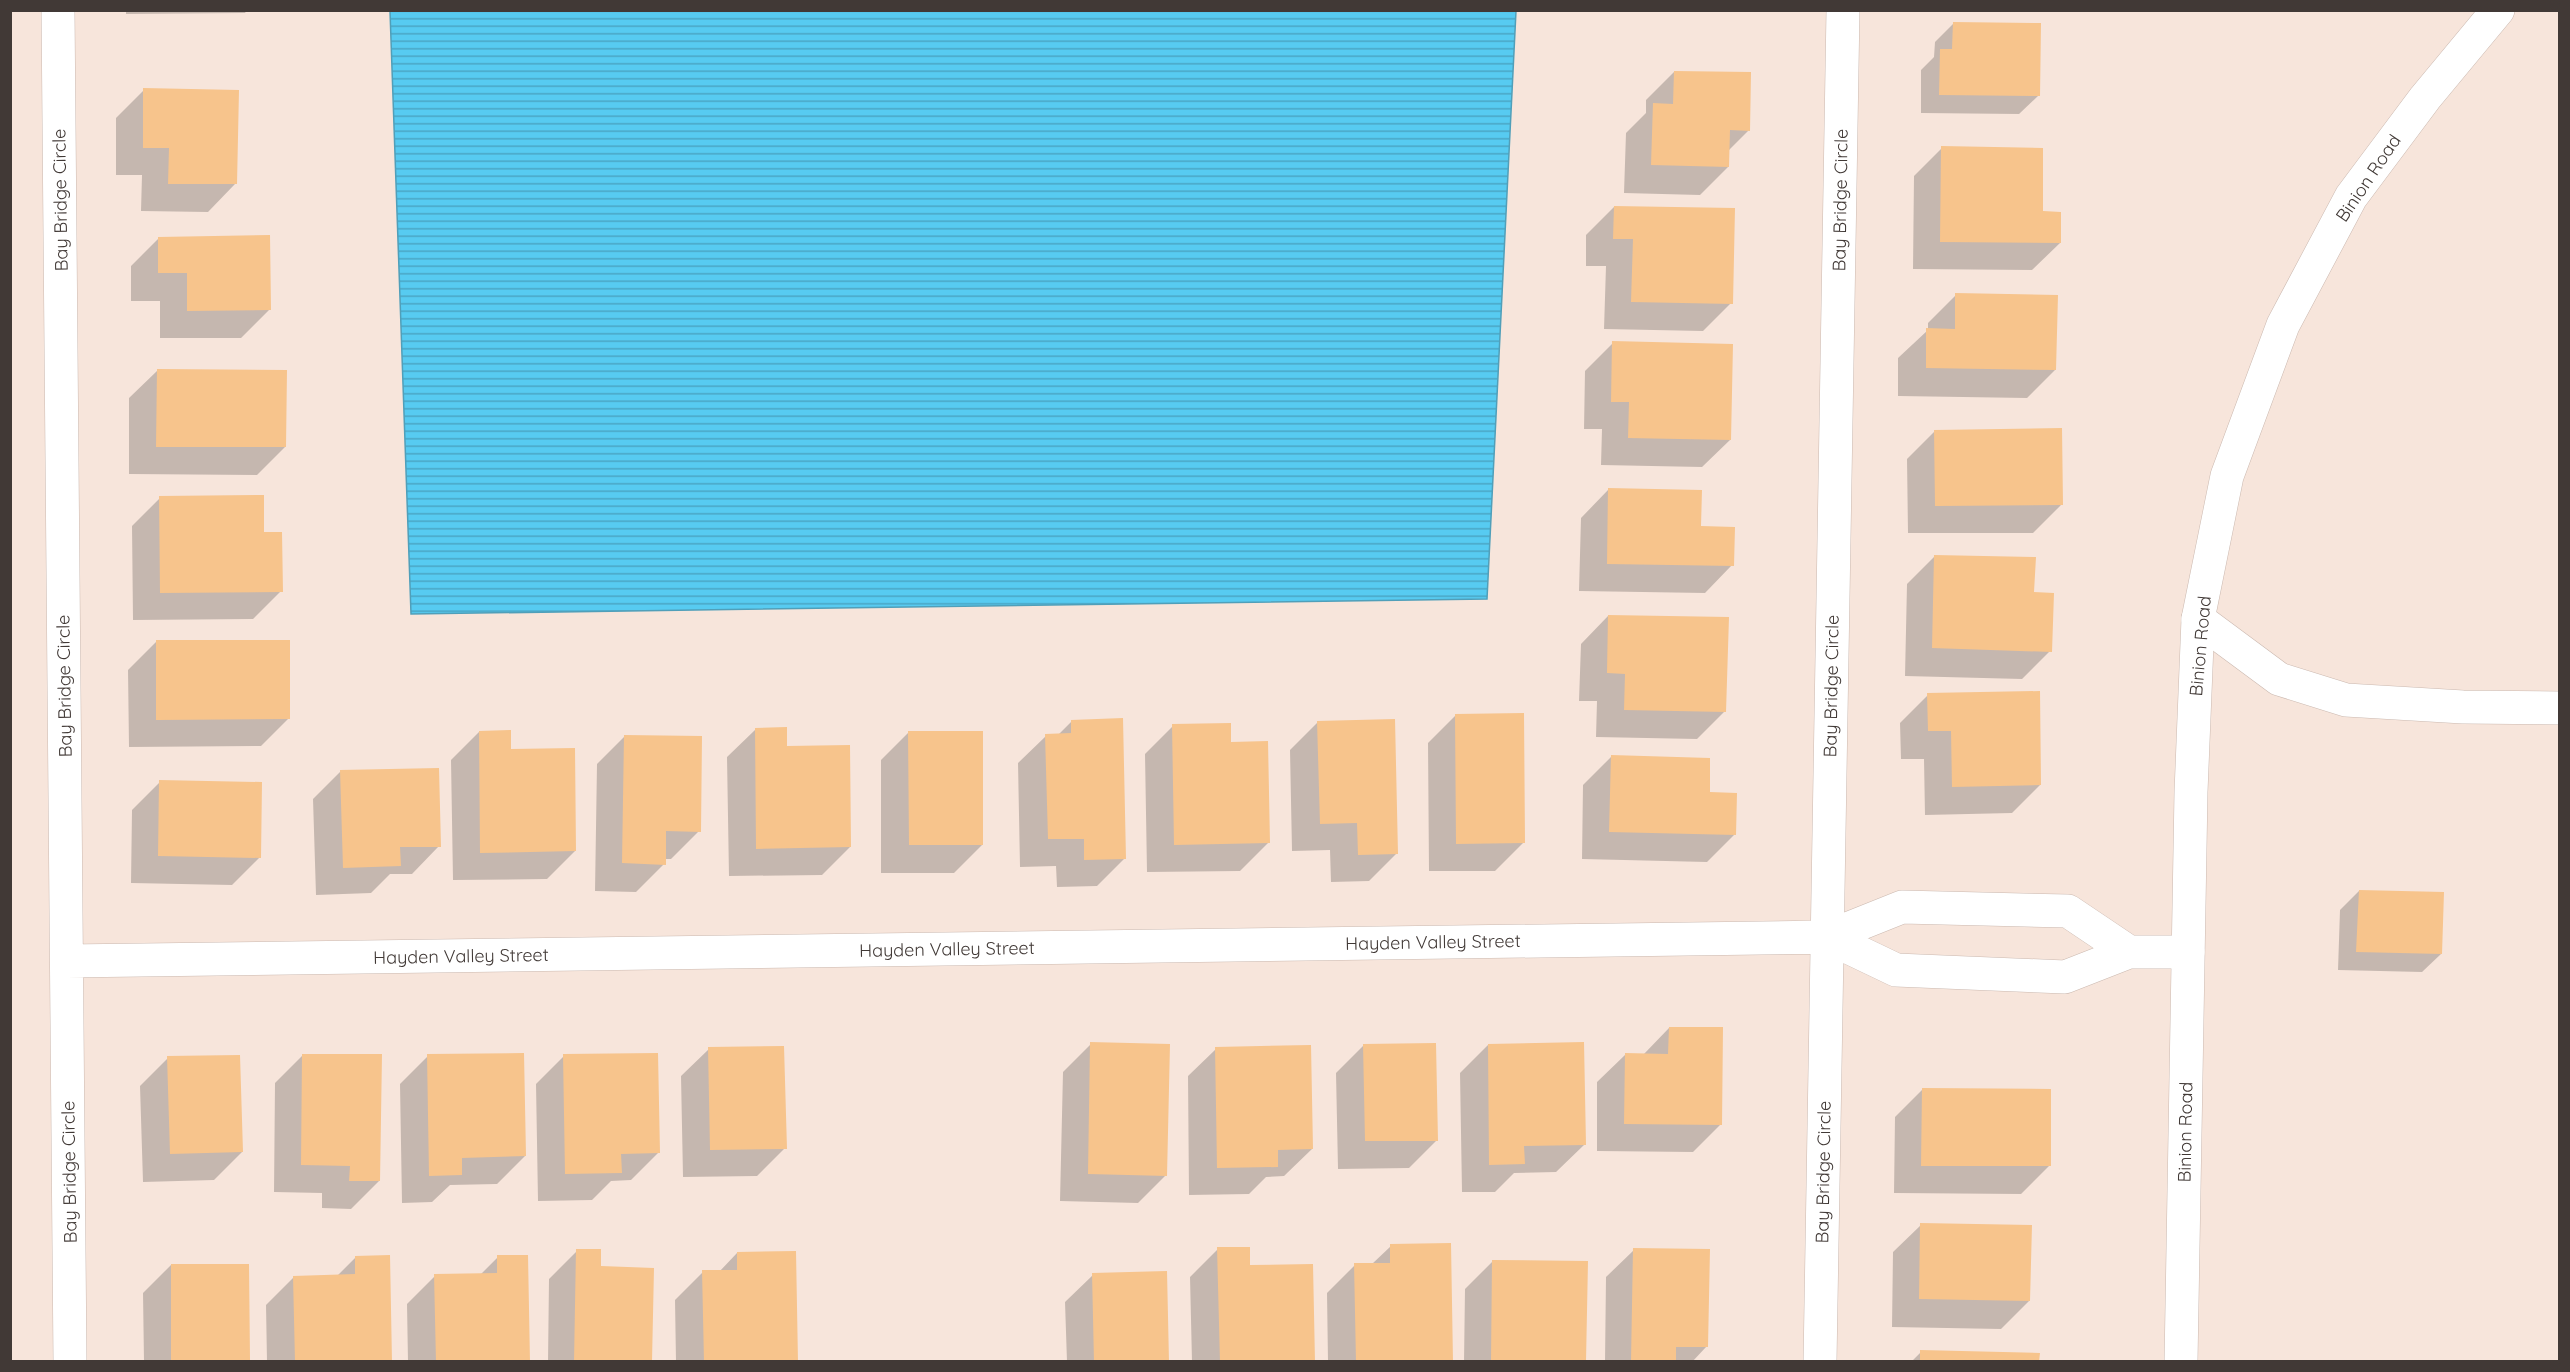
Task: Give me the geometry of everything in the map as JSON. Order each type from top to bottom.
[{"type":"street","name":"Bay Bridge Circle","points":[[58,10],[70,1362]]},
{"type":"street","name":"Bay Bridge Circle","points":[[1820,1362],[1843,10]]},
{"type":"street","name":"Binion Road","points":[[2181,1362],[2188,951],[2198,619],[2227,476],[2283,325],[2351,197],[2425,98],[2498,10]]},
{"type":"street","points":[[2198,619],[2279,679],[2346,700],[2463,707],[2559,708]]},
{"type":"street","name":"Hayden Valley Street","points":[[67,961],[1827,937],[1902,907],[2067,911],[2129,952]]},
{"type":"street","name":"Hayden Valley Street","points":[[1827,937],[1896,970],[2065,977],[2129,952],[2188,951]]},
{"type":"water","points":[[390,11],[1516,11],[1487,599],[411,614]]},
{"type":"building","points":[[1953,22],[2041,23],[2040,96],[1939,95],[1940,49],[1952,49]]},
{"type":"building","points":[[1674,71],[1751,72],[1750,131],[1730,130],[1729,167],[1651,165],[1653,103],[1673,104]]},
{"type":"building","points":[[143,88],[239,90],[237,184],[168,184],[169,148],[143,148]]},
{"type":"building","points":[[1941,146],[2043,148],[2043,211],[2061,212],[2061,243],[1940,242]]},
{"type":"building","points":[[1614,206],[1735,208],[1733,304],[1631,302],[1633,239],[1613,239]]},
{"type":"building","points":[[270,235],[271,310],[187,311],[187,273],[158,273],[158,237]]},
{"type":"building","points":[[1955,293],[2058,295],[2056,370],[1926,368],[1926,328],[1955,329]]},
{"type":"building","points":[[1612,341],[1733,344],[1731,440],[1628,438],[1629,402],[1611,402]]},
{"type":"building","points":[[157,369],[287,370],[286,447],[156,447]]},
{"type":"building","points":[[2062,428],[2063,505],[1935,506],[1934,430]]},
{"type":"building","points":[[1608,488],[1702,490],[1701,526],[1735,527],[1734,566],[1607,564]]},
{"type":"building","points":[[264,495],[264,532],[282,532],[283,592],[160,593],[159,496]]},
{"type":"building","points":[[1934,555],[2036,557],[2034,592],[2054,593],[2052,652],[1932,648]]},
{"type":"building","points":[[1608,615],[1729,617],[1726,712],[1624,710],[1625,674],[1607,673]]},
{"type":"building","points":[[156,640],[290,640],[290,719],[156,720]]},
{"type":"building","points":[[2040,691],[2041,785],[1952,787],[1951,731],[1928,731],[1927,693]]},
{"type":"building","points":[[1524,713],[1525,843],[1456,844],[1455,714]]},
{"type":"building","points":[[1123,718],[1126,859],[1084,860],[1084,839],[1048,839],[1045,734],[1071,733],[1071,720]]},
{"type":"building","points":[[1395,719],[1398,854],[1358,855],[1357,823],[1320,824],[1317,721]]},
{"type":"building","points":[[1231,723],[1231,742],[1268,741],[1270,843],[1174,845],[1172,724]]},
{"type":"building","points":[[787,727],[787,746],[850,745],[851,847],[756,849],[755,728]]},
{"type":"building","points":[[511,730],[511,749],[575,748],[576,851],[480,853],[479,731]]},
{"type":"building","points":[[908,731],[983,731],[983,845],[909,845]]},
{"type":"building","points":[[624,735],[702,736],[701,832],[666,831],[666,865],[622,863]]},
{"type":"building","points":[[1611,755],[1710,758],[1710,792],[1737,793],[1736,835],[1609,832]]},
{"type":"building","points":[[439,768],[441,847],[400,847],[401,866],[343,868],[340,770]]},
{"type":"building","points":[[159,780],[262,782],[261,858],[158,856]]},
{"type":"building","points":[[2359,890],[2444,892],[2442,954],[2356,952]]},
{"type":"building","points":[[1669,1027],[1723,1027],[1722,1125],[1624,1124],[1625,1053],[1668,1054]]},
{"type":"building","points":[[1090,1042],[1170,1044],[1167,1176],[1088,1174]]},
{"type":"building","points":[[1584,1042],[1586,1145],[1524,1146],[1525,1164],[1489,1165],[1488,1044]]},
{"type":"building","points":[[1436,1043],[1438,1141],[1365,1141],[1363,1044]]},
{"type":"building","points":[[1311,1045],[1313,1149],[1278,1150],[1278,1167],[1217,1168],[1215,1047]]},
{"type":"building","points":[[784,1046],[787,1149],[710,1150],[708,1047]]},
{"type":"building","points":[[524,1053],[526,1156],[462,1158],[462,1175],[429,1176],[427,1054]]},
{"type":"building","points":[[658,1053],[660,1153],[621,1154],[622,1173],[565,1174],[563,1054]]},
{"type":"building","points":[[302,1054],[382,1054],[380,1181],[349,1181],[350,1166],[301,1165]]},
{"type":"building","points":[[240,1055],[243,1152],[170,1154],[167,1056]]},
{"type":"building","points":[[1922,1088],[2051,1089],[2051,1166],[1921,1166]]},
{"type":"building","points":[[1920,1223],[2032,1225],[2030,1301],[1919,1299]]},
{"type":"building","points":[[1451,1243],[1453,1362],[1356,1362],[1354,1263],[1390,1263],[1390,1244]]},
{"type":"building","points":[[1217,1247],[1250,1247],[1250,1265],[1313,1264],[1315,1362],[1220,1362]]},
{"type":"building","points":[[1633,1248],[1710,1249],[1708,1347],[1676,1347],[1676,1362],[1631,1362]]},
{"type":"building","points":[[576,1249],[601,1249],[601,1266],[654,1268],[652,1362],[574,1362]]},
{"type":"building","points":[[796,1251],[798,1362],[704,1362],[702,1270],[737,1270],[737,1252]]},
{"type":"building","points":[[390,1255],[392,1362],[295,1362],[293,1276],[355,1274],[355,1256]]},
{"type":"building","points":[[497,1255],[528,1255],[530,1362],[436,1362],[434,1274],[497,1273]]},
{"type":"building","points":[[1492,1260],[1588,1261],[1586,1362],[1491,1362]]},
{"type":"building","points":[[171,1264],[249,1264],[250,1360],[171,1362]]},
{"type":"building","points":[[1167,1271],[1169,1362],[1094,1362],[1092,1273]]},
{"type":"building","points":[[1920,1350],[2040,1353],[2039,1362],[1920,1362]]}]
